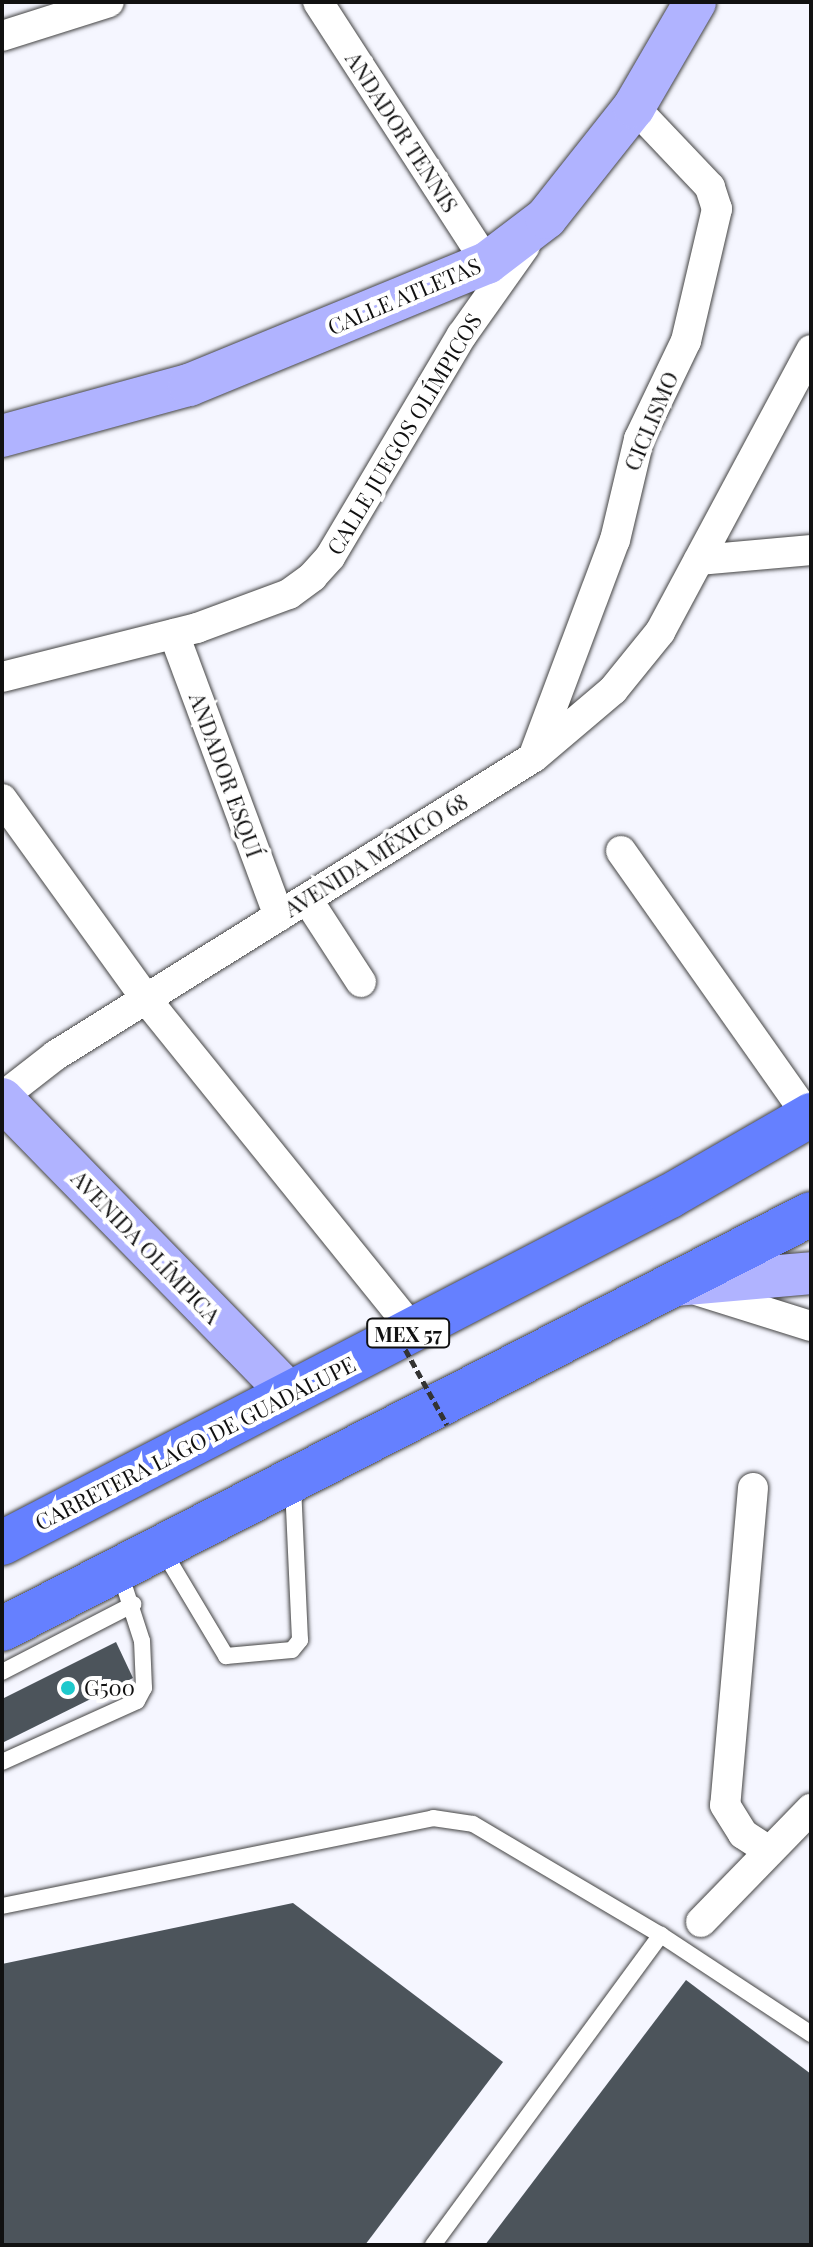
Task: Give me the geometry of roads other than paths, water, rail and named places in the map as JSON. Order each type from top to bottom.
[{"type":"main road","name":"CARRETERA LAGO DE GUADALUPE","points":[[2,1543],[290,1394],[401,1324],[810,1116]]},
{"type":"main road","points":[[2,1629],[126,1587],[161,1548],[811,1214]]},
{"type":"street","points":[[2,36],[109,2]]},
{"type":"street","name":"ANDADOR TENNIS","points":[[318,2],[487,263]]},
{"type":"street","name":"CALLE ATLETAS","points":[[2,436],[189,385],[487,263],[546,218],[634,107],[695,2]]},
{"type":"street","name":"CICLISMO","points":[[534,757],[615,540],[639,439],[686,341],[717,209],[710,187],[634,107]]},
{"type":"street","name":"CALLE JUEGOS OLÍMPICOS","points":[[2,677],[174,634],[289,594],[321,567],[462,335],[546,218]]},
{"type":"street","name":"AVENIDA MÉXICO 68","points":[[2,1098],[146,999],[534,757],[613,690],[660,632],[811,350]]},
{"type":"street","points":[[699,560],[811,550]]},
{"type":"street","name":"ANDADOR ESQUÍ","points":[[174,634],[279,916]]},
{"type":"street","points":[[2,799],[146,999],[401,1324]]},
{"type":"street","points":[[621,851],[810,1116]]},
{"type":"street","points":[[307,899],[361,982]]},
{"type":"street","name":"AVENIDA OLÍMPICA","points":[[2,1098],[290,1394]]},
{"type":"street","points":[[674,1285],[811,1273]]},
{"type":"street","points":[[674,1285],[811,1326]]},
{"type":"street","points":[[753,1488],[725,1805],[743,1834],[766,1849]]},
{"type":"street","points":[[701,1922],[766,1849],[811,1809]]},
{"type":"lane","points":[[161,1548],[226,1656],[292,1650],[300,1640],[293,1480]]},
{"type":"lane","points":[[2,1672],[126,1587],[143,1657],[137,1701],[2,1762]]},
{"type":"lane","points":[[2,1906],[433,1818],[473,1824],[661,1935],[811,2034]]},
{"type":"lane","points":[[433,2245],[661,1935]]},
{"type":"place","name":"G500","points":[[68,1688]]}]
